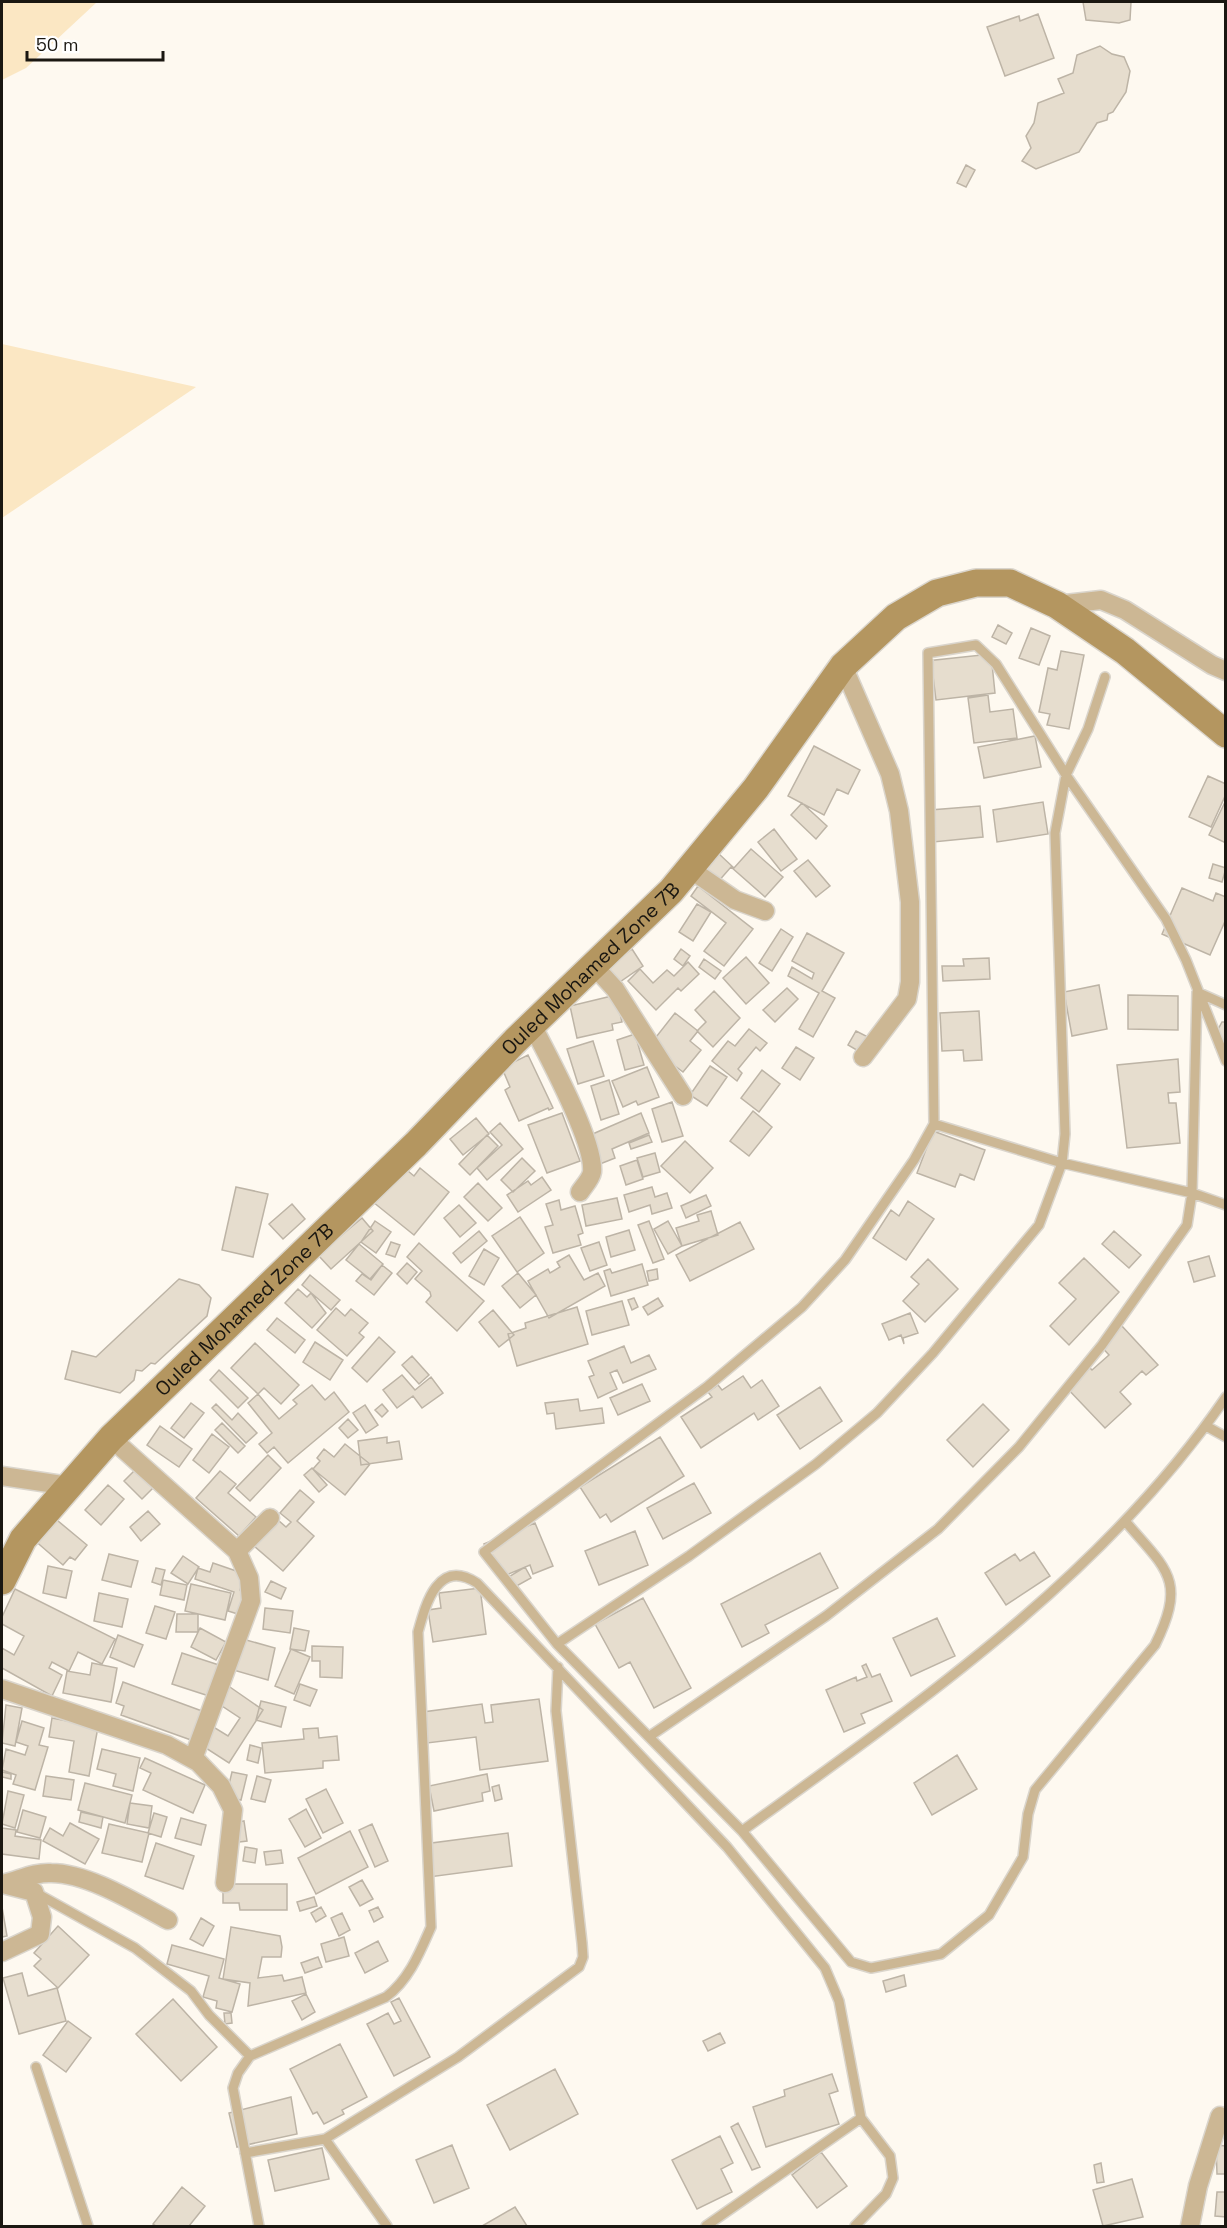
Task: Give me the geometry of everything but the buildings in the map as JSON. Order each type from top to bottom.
[{"type":"main road","name":"Ouled Mohamed Zone 7B","points":[[2,1581],[23,1539],[111,1438],[416,1144],[532,1025],[690,869],[756,788],[843,666],[896,617],[937,593],[976,583],[1010,583],[1057,604],[1125,651],[1226,734]]},
{"type":"street","points":[[1057,604],[1101,600],[1125,610],[1212,665],[1226,671]]},
{"type":"street","points":[[843,666],[890,774],[899,811],[910,902],[910,982],[907,999],[863,1057]]},
{"type":"street","points":[[690,869],[735,900],[765,910]]},
{"type":"street","points":[[594,966],[615,989],[683,1096]]},
{"type":"street","points":[[532,1025],[560,1078],[588,1151],[592,1173],[580,1192]]},
{"type":"street","points":[[111,1438],[237,1551],[249,1578],[251,1601],[193,1759]]},
{"type":"street","points":[[2,1476],[69,1486]]},
{"type":"street","points":[[237,1551],[270,1518]]},
{"type":"street","points":[[2,1689],[167,1745],[193,1759],[216,1780],[233,1810],[225,1883]]},
{"type":"street","points":[[2,1884],[22,1876],[58,1873],[100,1887],[168,1920]]},
{"type":"street","points":[[2,1884],[34,1892],[42,1917],[40,1934],[2,1952]]},
{"type":"street","points":[[1190,2226],[1198,2186],[1220,2116]]},
{"type":"lane","points":[[1125,1521],[1167,1570],[1173,1594],[1167,1620],[1155,1645],[1035,1790],[1028,1814],[1023,1857],[989,1915],[940,1954],[871,1968],[851,1962],[742,1831],[557,1644],[488,1560],[484,1551],[708,1386],[802,1307],[844,1260],[914,1160],[934,1124],[926,655],[931,652],[976,645],[985,650],[1024,706],[1066,775],[1166,919],[1186,960],[1226,1061]]},
{"type":"lane","points":[[557,1644],[816,1464],[877,1413],[933,1353],[1039,1225],[1062,1163],[1065,1134],[1055,833],[1066,775],[1088,729],[1105,677]]},
{"type":"lane","points":[[1197,992],[1226,1005]]},
{"type":"lane","points":[[650,1736],[826,1616],[938,1529],[1019,1448],[1102,1345],[1187,1225],[1192,1193],[1197,992]]},
{"type":"lane","points":[[934,1124],[1062,1163],[1192,1193],[1226,1205]]},
{"type":"lane","points":[[742,1831],[864,1742],[1021,1619],[1125,1521],[1206,1426],[1226,1397]]},
{"type":"lane","points":[[1206,1426],[1226,1437]]},
{"type":"lane","points":[[259,2226],[233,2088],[238,2073],[250,2055],[386,1997],[396,1990],[416,1961],[431,1927],[418,1632],[426,1603],[436,1585],[448,1577],[467,1576],[477,1583],[558,1667],[727,1847],[825,1968],[839,2001],[861,2118],[890,2156],[893,2178],[886,2194],[855,2226]]},
{"type":"lane","points":[[245,2153],[325,2139],[458,2057],[579,1967],[583,1957],[582,1943],[556,1711],[558,1667]]},
{"type":"lane","points":[[34,1892],[135,1948],[191,1991],[209,2015],[250,2055]]},
{"type":"lane","points":[[36,2067],[87,2226]]},
{"type":"lane","points":[[706,2226],[861,2118]]},
{"type":"lane","points":[[325,2139],[387,2226]]},
{"type":"shaded area","points":[[2,2],[97,2],[26,68],[2,80]]},
{"type":"shaded area","points":[[2,344],[196,387],[2,518]]}]
